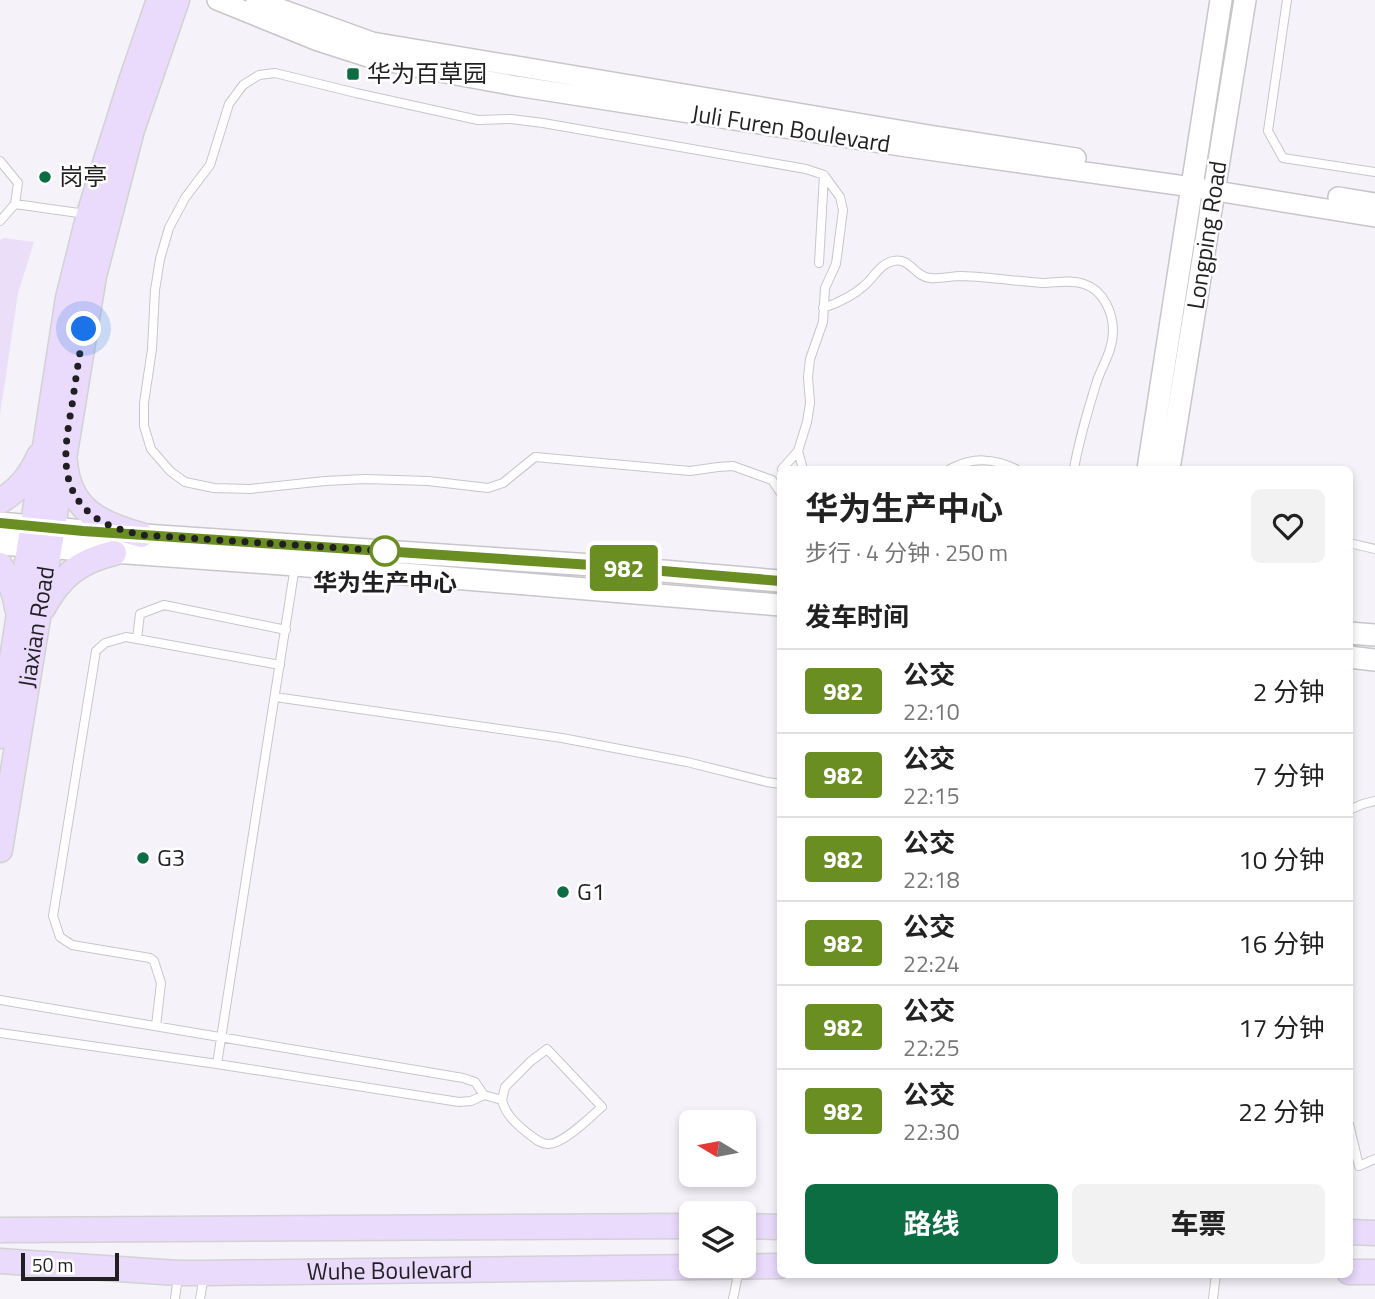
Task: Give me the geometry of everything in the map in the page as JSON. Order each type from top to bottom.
[{"type":"main road","name":"Jiaxian Road","points":[[0,850],[27,624],[56,441],[68,298],[89,214],[159,0]]},
{"type":"main road","name":"Jiaxian Road","points":[[56,441],[94,276],[132,130],[177,0]]},
{"type":"main road","name":"Longping Road","points":[[1148,466],[1221,0]]},
{"type":"main road","name":"Longping Road","points":[[1169,466],[1245,0]]},
{"type":"main road","points":[[0,501],[26,481],[38,459],[56,441],[72,491],[83,506],[97,519],[115,528],[141,535]]},
{"type":"main road","points":[[0,523],[41,537],[114,553],[295,565],[777,605]]},
{"type":"main road","points":[[0,544],[41,537],[141,535],[592,565],[777,581]]},
{"type":"main road","points":[[0,565],[9,579],[27,624],[65,577],[94,558],[114,553]]},
{"type":"main road","name":"Jiaxian Road","points":[[0,736],[27,624]]},
{"type":"main road","points":[[1353,633],[1375,635]]},
{"type":"main road","points":[[1353,657],[1375,660]]},
{"type":"main road","name":"Wuhe Boulevard","points":[[0,1230],[679,1226]]},
{"type":"main road","points":[[756,1226],[777,1227]]},
{"type":"main road","points":[[1353,1232],[1375,1233]]},
{"type":"main road","name":"Wuhe Boulevard","points":[[0,1261],[178,1273],[679,1268]]},
{"type":"main road","name":"Wuhe Boulevard","points":[[756,1267],[777,1266]]},
{"type":"main road","points":[[1353,1272],[1375,1272]]},
{"type":"street","name":"Juli Furen Boulevard","points":[[217,0],[368,57],[448,74],[880,143],[1193,181]]},
{"type":"street","name":"Juli Furen Boulevard","points":[[256,0],[372,42],[1193,181],[1375,217]]},
{"type":"street","name":"Juli Furen Boulevard","points":[[1215,185],[1375,203]]},
{"type":"lane","points":[[1287,0],[1268,131],[1283,158],[1375,172]]},
{"type":"lane","points":[[777,488],[772,480],[730,466],[690,471],[535,457],[503,483],[488,488],[428,481],[365,479],[250,489],[205,487],[185,482],[170,471],[151,449],[144,426],[155,290],[169,228],[185,198],[210,165],[229,104],[243,85],[259,75],[275,73],[478,120],[511,119],[543,123],[806,169],[824,175],[840,197],[843,210],[836,264],[825,288],[823,322],[810,359],[807,422],[798,452],[785,466]]},
{"type":"lane","points":[[0,161],[19,183],[15,204],[0,221]]},
{"type":"lane","points":[[819,263],[824,175]]},
{"type":"lane","points":[[15,204],[89,214]]},
{"type":"lane","points":[[824,308],[863,287],[881,266],[893,261],[903,261],[928,278],[966,276],[1086,284],[1101,295],[1109,308],[1113,330],[1110,352],[1088,411],[1075,466]]},
{"type":"lane","points":[[798,452],[802,466]]},
{"type":"lane","points":[[956,466],[982,459],[1009,466]]},
{"type":"lane","points":[[772,480],[777,474]]},
{"type":"lane","points":[[1353,544],[1375,549]]},
{"type":"lane","points":[[217,1064],[295,565]]},
{"type":"lane","points":[[136,639],[140,614],[164,605],[285,630]]},
{"type":"lane","points":[[156,1026],[161,983],[154,961],[150,958],[72,946],[60,937],[53,916],[96,651],[105,643],[126,637],[280,665]]},
{"type":"lane","points":[[275,697],[562,738],[687,762],[777,784]]},
{"type":"lane","points":[[1353,808],[1375,801]]},
{"type":"lane","points":[[0,1000],[463,1078],[475,1082],[484,1095],[502,1100]]},
{"type":"lane","points":[[0,1033],[460,1102],[471,1101],[484,1095]]},
{"type":"lane","points":[[547,1049],[602,1107],[559,1142],[550,1145],[540,1142],[521,1127],[504,1110],[502,1100],[505,1087],[547,1049]]},
{"type":"lane","points":[[1353,1141],[1359,1166]]},
{"type":"lane","points":[[1353,1168],[1375,1160]]},
{"type":"lane","points":[[175,1299],[178,1273]]},
{"type":"lane","points":[[200,1299],[204,1273]]},
{"type":"lane","points":[[733,1299],[737,1278]]},
{"type":"lane","points":[[1213,1299],[1216,1278]]},
{"type":"shaded area","points":[[4,238],[34,242],[18,293],[0,415],[0,240]]},
{"type":"bus line","name":"982","points":[[0,523],[777,581]]},
{"type":"place","name":"华为百草园","points":[[353,74]]},
{"type":"place","name":"岗亭","points":[[45,177]]},
{"type":"place","name":"华为生产中心","points":[[385,551]]},
{"type":"place","name":"G3","points":[[143,858]]},
{"type":"place","name":"G1","points":[[563,892]]},
{"type":"route","points":[[84,329],[64,450],[66,473],[72,491],[97,519],[115,528],[141,535],[385,551]]}]
